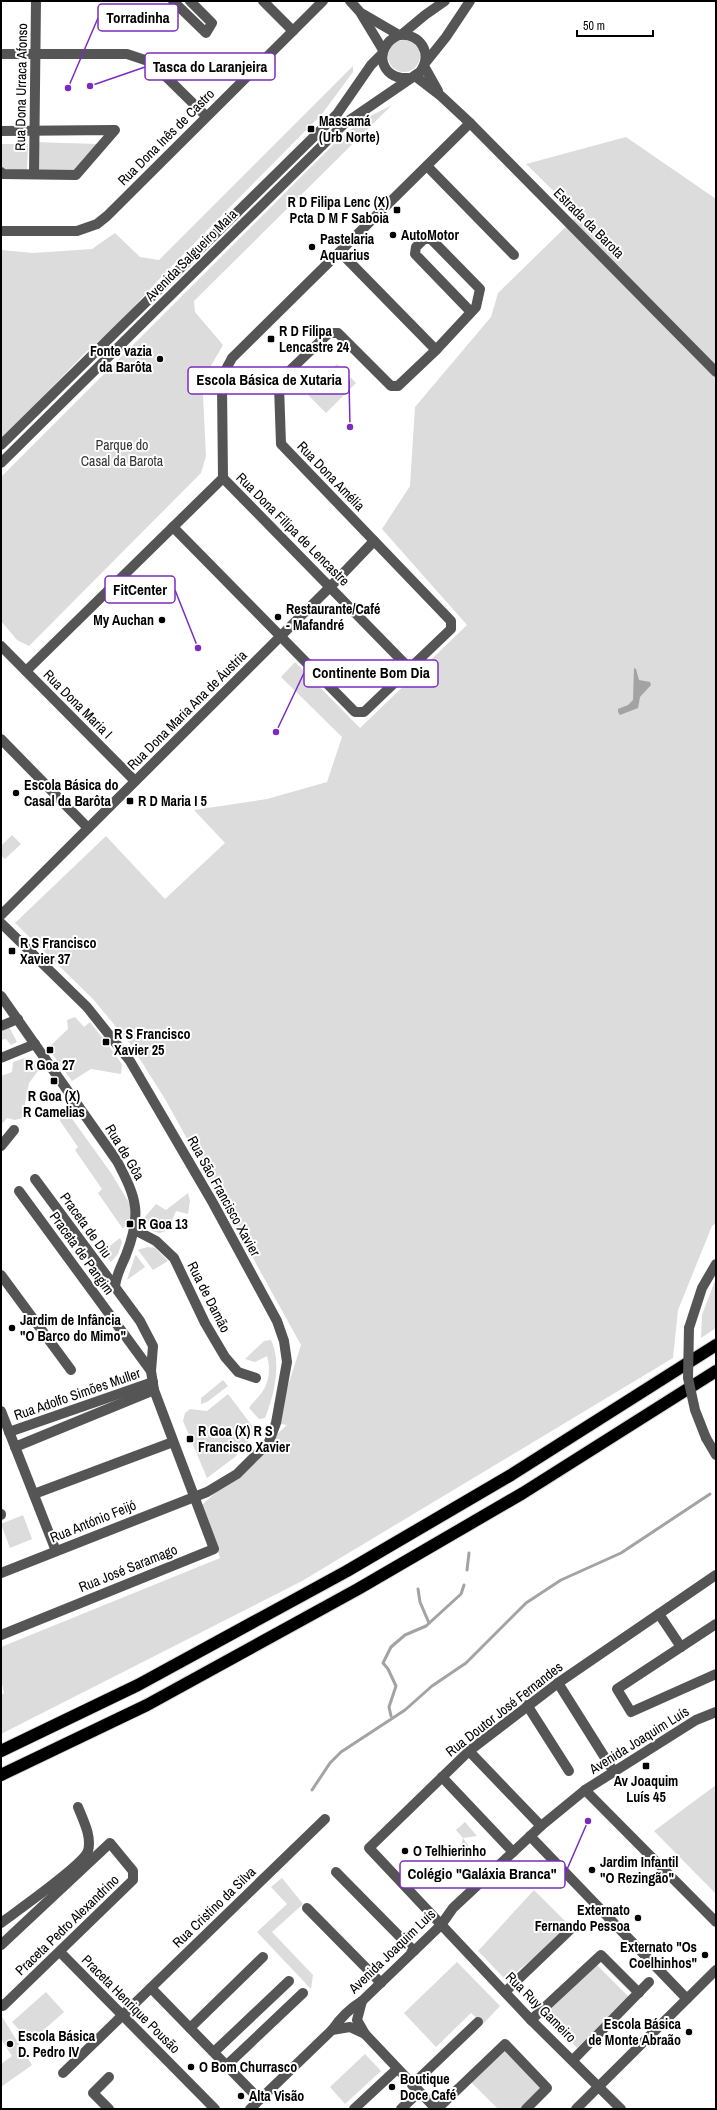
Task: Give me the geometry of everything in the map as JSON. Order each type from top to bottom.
[{"type":"highway","points":[[1,1751],[138,1685],[347,1571],[511,1475],[716,1345]]},
{"type":"highway","points":[[1,1775],[147,1705],[358,1589],[522,1493],[716,1371]]},
{"type":"street","name":"Rua Dona Urraca Afonso","points":[[34,174],[36,1]]},
{"type":"street","points":[[173,1],[206,33],[212,23],[190,1]]},
{"type":"street","points":[[263,1],[293,31]]},
{"type":"street","name":"Rua Dona Inês de Castro","points":[[1,231],[77,231],[96,224],[107,216],[323,1]]},
{"type":"street","points":[[350,1],[360,12],[383,52],[383,61],[389,73],[395,77],[412,77]]},
{"type":"street","name":"Avenida Salgueiro Maia","points":[[1,445],[337,114],[371,65],[383,52],[389,41],[400,35],[425,14],[445,1]]},
{"type":"street","name":"Avenida Salgueiro Maia","points":[[1,463],[344,124],[382,100],[412,77],[425,64],[446,37],[470,1]]},
{"type":"street","points":[[360,12],[400,35],[407,35],[418,40],[425,50],[425,64]]},
{"type":"street","points":[[1,54],[127,54],[151,62],[206,116]]},
{"type":"street","name":"Estrada da Barota","points":[[425,64],[441,96]]},
{"type":"street","name":"Estrada da Barota","points":[[412,77],[441,96],[470,123],[716,372]]},
{"type":"street","name":"Rua Dona Filipa de Lencastre","points":[[410,669],[223,478],[222,387],[224,371],[232,358],[470,123]]},
{"type":"street","points":[[1,130],[115,130],[76,175],[3,174],[1,172]]},
{"type":"street","points":[[427,166],[514,255]]},
{"type":"street","name":"Rua Dona Amélia","points":[[410,669],[452,629],[451,621],[281,444],[279,386],[285,375],[329,333],[338,333],[391,386],[398,386],[436,350],[476,307],[480,288],[431,239],[424,239],[416,247],[415,254],[471,312]]},
{"type":"street","points":[[340,252],[436,350]]},
{"type":"street","points":[[26,671],[223,478]]},
{"type":"street","points":[[173,526],[355,712],[364,712],[410,669]]},
{"type":"street","name":"Rua Dona Maria Ana de Áustria","points":[[1,915],[330,587],[374,541]]},
{"type":"street","name":"Rua Dona Maria I","points":[[1,646],[135,781]]},
{"type":"street","points":[[1,739],[88,828]]},
{"type":"street","name":"Rua São Francisco Xavier","points":[[1,923],[87,1007],[130,1061],[219,1214],[277,1321],[284,1341],[287,1362],[276,1423],[269,1442],[237,1474],[207,1492],[195,1496]]},
{"type":"street","name":"Rua de Gôa","points":[[1,996],[117,1161],[132,1189],[136,1207],[135,1230],[116,1275],[115,1287]]},
{"type":"street","points":[[1,1026],[18,1020]]},
{"type":"street","points":[[1,1058],[35,1044]]},
{"type":"street","points":[[1,1146],[14,1130]]},
{"type":"street","name":"Praceta de Diu","points":[[35,1179],[115,1287]]},
{"type":"street","name":"Praceta de Pangim","points":[[19,1191],[151,1371]]},
{"type":"street","name":"Rua de Damão","points":[[135,1230],[156,1241],[174,1258],[205,1323],[225,1356],[238,1372],[256,1378]]},
{"type":"street","points":[[716,1264],[702,1288],[689,1328],[688,1378],[695,1410],[706,1438],[716,1455]]},
{"type":"street","points":[[1,1275],[71,1370]]},
{"type":"street","points":[[115,1287],[140,1321],[153,1346],[151,1371],[154,1386],[173,1442],[195,1496]]},
{"type":"street","name":"Rua Adolfo Simões Muller","points":[[9,1432],[154,1386]]},
{"type":"street","name":"Rua Adolfo Simões Muller","points":[[15,1446],[154,1386]]},
{"type":"street","points":[[1,1411],[56,1551]]},
{"type":"street","points":[[34,1494],[173,1442]]},
{"type":"street","name":"Rua António Feijó","points":[[1,1573],[195,1496]]},
{"type":"street","name":"Rua José Saramago","points":[[2,1632],[214,1549],[195,1496]]},
{"type":"street","name":"Rua Doutor José Fernandes","points":[[441,1925],[369,1848],[469,1751],[527,1705],[716,1575]]},
{"type":"street","points":[[659,1614],[681,1647]]},
{"type":"street","points":[[716,1624],[617,1689],[631,1712],[716,1674]]},
{"type":"street","points":[[558,1683],[614,1772]]},
{"type":"street","points":[[527,1705],[569,1771]]},
{"type":"street","name":"Avenida Joaquim Luís","points":[[250,2109],[332,2030],[339,2019],[362,2001],[441,1925],[453,1908],[541,1826],[585,1790],[696,1720],[716,1712]]},
{"type":"street","points":[[469,1751],[541,1826]]},
{"type":"street","points":[[442,1777],[513,1852]]},
{"type":"street","points":[[585,1790],[716,1922]]},
{"type":"street","points":[[1,1923],[77,1864],[88,1852],[89,1838],[78,1807]]},
{"type":"street","name":"Rua Cristino da Silva","points":[[63,2073],[325,1819]]},
{"type":"street","points":[[530,1836],[686,2000]]},
{"type":"street","name":"Praceta Pedro Alexandrino","points":[[1,1946],[110,1843],[133,1871],[133,1880],[60,1952],[2,2006],[1,2004]]},
{"type":"street","points":[[336,1872],[414,1951]]},
{"type":"street","points":[[307,1908],[381,1983]]},
{"type":"street","name":"Rua Ruy Gameiro","points":[[441,1925],[531,2020],[621,2109]]},
{"type":"street","points":[[505,1992],[572,1928]]},
{"type":"street","name":"Praceta Henrique Pousão","points":[[60,1952],[215,2109]]},
{"type":"street","points":[[531,2020],[600,1955],[638,1993]]},
{"type":"street","points":[[190,2028],[263,1957]]},
{"type":"street","points":[[576,2109],[716,1970]]},
{"type":"street","points":[[214,2052],[289,1981]]},
{"type":"street","points":[[573,2060],[649,1982]]},
{"type":"street","points":[[151,1988],[259,2099]]},
{"type":"street","points":[[227,2065],[302,1993]]},
{"type":"street","points":[[362,2001],[357,2020],[365,2034],[436,2109],[505,2044],[546,2088],[526,2109]]},
{"type":"street","points":[[401,2109],[416,2088],[478,2022]]},
{"type":"street","points":[[332,2030],[350,2027],[365,2034]]},
{"type":"street","points":[[354,2109],[397,2069]]},
{"type":"street","points":[[109,2077],[93,2093],[109,2109]]},
{"type":"green space","points":[[401,40],[407,40],[417,47],[420,56],[419,62],[413,69],[407,72],[401,72],[391,65],[388,59],[388,53],[395,43]]},
{"type":"green space","points":[[353,66],[353,72],[322,114],[165,273],[112,330],[87,351],[1,440],[1,250],[33,253],[92,249],[115,233],[140,257],[159,260]]},
{"type":"green space","name":"Parque do Casal da Barota","points":[[392,105],[194,301],[195,312],[223,345],[205,376],[203,396],[206,456],[201,473],[29,646],[17,640],[1,621],[1,477],[340,138],[364,119]]},
{"type":"green space","points":[[626,137],[716,199],[716,1223],[712,1226],[678,1310],[673,1358],[302,1581],[1,1734],[1,1695],[4,1693],[1,1679],[1,1647],[220,1558],[202,1505],[287,1425],[276,1423],[301,1345],[165,1099],[131,1045],[93,999],[15,923],[106,836],[165,899],[225,843],[194,810],[267,799],[327,782],[342,737],[281,677],[295,662],[360,728],[467,625],[382,529],[410,486],[415,407],[491,317],[498,293],[578,215],[526,164]]},
{"type":"green space","points":[[34,142],[97,144],[73,172],[34,171]]},
{"type":"green space","points":[[1,144],[28,144],[27,171],[6,170],[1,166]]},
{"type":"green space","points":[[337,364],[356,383],[326,413],[307,394]]},
{"type":"green space","points":[[12,835],[21,844],[5,859],[1,856],[1,846]]},
{"type":"green space","points":[[75,1017],[84,1027],[90,1022],[104,1040],[103,1042],[106,1046],[108,1045],[122,1064],[121,1074],[91,1069],[72,1081],[48,1048],[68,1029],[67,1020]]},
{"type":"green space","points":[[9,1027],[17,1042],[11,1045],[6,1039],[1,1040],[1,1030]]},
{"type":"green space","points":[[25,1058],[36,1061],[41,1067],[29,1083],[22,1118],[15,1120],[7,1118],[1,1125],[1,1076],[12,1072],[13,1062]]},
{"type":"green space","points":[[70,1107],[76,1111],[70,1116],[111,1173],[134,1211],[123,1229],[98,1193],[102,1189],[75,1150],[78,1147],[60,1121],[61,1114]]},
{"type":"green space","points":[[188,1193],[190,1201],[188,1214],[176,1211],[168,1230],[160,1233],[152,1231],[144,1218],[156,1204],[166,1210]]},
{"type":"green space","points":[[120,1238],[122,1242],[118,1254],[111,1262],[101,1250],[106,1249]]},
{"type":"green space","points":[[147,1247],[155,1248],[168,1261],[153,1270],[138,1250]]},
{"type":"green space","points":[[136,1255],[145,1267],[127,1280],[135,1256]]},
{"type":"green space","points":[[716,1278],[716,1328],[701,1338],[702,1315]]},
{"type":"green space","points":[[271,1340],[276,1359],[276,1379],[265,1418],[259,1419],[249,1408],[262,1392],[267,1382],[269,1367],[267,1356],[255,1362],[245,1359],[264,1341]]},
{"type":"green space","points":[[223,1380],[228,1386],[207,1402],[201,1404],[201,1398]]},
{"type":"green space","points":[[228,1394],[256,1431],[235,1457],[207,1478],[183,1421],[185,1413],[190,1409],[207,1411]]},
{"type":"green space","points":[[23,1515],[32,1539],[10,1548],[1,1524]]},
{"type":"green space","points":[[716,1785],[716,1894],[654,1831]]},
{"type":"green space","points":[[465,1822],[477,1836],[463,1838],[456,1830]]},
{"type":"green space","points":[[463,1838],[474,1854],[470,1860],[461,1845]]},
{"type":"green space","points":[[282,1878],[303,1904],[272,1932],[313,1975],[311,1989],[257,1932],[287,1904],[271,1887]]},
{"type":"green space","points":[[534,1890],[572,1928],[506,1980],[478,1951]]},
{"type":"green space","points":[[457,1962],[500,2006],[483,2024],[471,2013],[436,2047],[404,2013]]},
{"type":"green space","points":[[597,1965],[629,1997],[577,2048],[545,2013]]},
{"type":"green space","points":[[46,1992],[64,2012],[30,2042],[12,2022]]},
{"type":"green space","points":[[1,2015],[32,2065],[1,2087],[1,2064],[12,2056],[1,2039]]},
{"type":"green space","points":[[504,2049],[542,2087],[520,2109],[498,2109],[470,2081]]},
{"type":"green space","points":[[365,2054],[381,2071],[345,2104],[330,2087]]},
{"type":"shaded area","points":[[634,668],[636,669],[639,680],[650,682],[651,685],[640,697],[638,708],[620,715],[618,709],[628,705],[633,700]]},
{"type":"waterway","points":[[312,1790],[330,1763],[341,1752],[405,1710],[432,1686],[466,1663],[526,1603],[561,1580],[621,1553],[710,1494]]},
{"type":"waterway","points":[[467,1570],[469,1553]]},
{"type":"waterway","points":[[391,1716],[389,1707],[396,1686],[388,1669],[383,1663],[391,1647],[405,1635],[426,1626],[461,1594],[464,1585]]},
{"type":"waterway","points":[[418,1589],[420,1602],[429,1623]]},
{"type":"place","name":"Tasca do Laranjeira","points":[[90,86]]},
{"type":"place","name":"Torradinha","points":[[68,88]]},
{"type":"place","name":"Massamá (Urb Norte)","points":[[311,129]]},
{"type":"place","name":"R D Filipa Lenc (X) Pcta D M F Saboia","points":[[397,210]]},
{"type":"place","name":"AutoMotor","points":[[393,235]]},
{"type":"place","name":"Pastelaria Aquarius","points":[[312,247]]},
{"type":"place","name":"R D Filipa Lencastre 24","points":[[271,339]]},
{"type":"place","name":"Fonte vazia da Barôta","points":[[160,359]]},
{"type":"place","name":"Escola Básica de Xutaria","points":[[350,427]]},
{"type":"place","name":"Restaurante/Café - Mafandré","points":[[278,617]]},
{"type":"place","name":"My Auchan","points":[[162,620]]},
{"type":"place","name":"FitCenter","points":[[198,648]]},
{"type":"place","name":"Continente Bom Dia","points":[[276,732]]},
{"type":"place","name":"Escola Básica do Casal da Barôta","points":[[16,793]]},
{"type":"place","name":"R D Maria I 5","points":[[130,801]]},
{"type":"place","name":"R S Francisco Xavier 37","points":[[12,951]]},
{"type":"place","name":"R S Francisco Xavier 25","points":[[106,1042]]},
{"type":"place","name":"R Goa 27","points":[[50,1050]]},
{"type":"place","name":"R Goa (X) R Camelias","points":[[54,1081]]},
{"type":"place","name":"R Goa 13","points":[[130,1224]]},
{"type":"place","name":"Jardim de Infância \"O Barco do Mimo\"","points":[[12,1328]]},
{"type":"place","name":"R Goa (X) R S Francisco Xavier","points":[[190,1439]]},
{"type":"place","name":"Av Joaquim Luís 45","points":[[646,1766]]},
{"type":"place","name":"Colégio \"Galáxia Branca\"","points":[[588,1821]]},
{"type":"place","name":"O Telhierinho","points":[[405,1851]]},
{"type":"place","name":"Jardim Infantil \"O Rezingão\"","points":[[592,1870]]},
{"type":"place","name":"Externato Fernando Pessoa","points":[[638,1918]]},
{"type":"place","name":"Externato \"Os Coelhinhos\"","points":[[705,1955]]},
{"type":"place","name":"Escola Básica de Monte Abraão","points":[[689,2032]]},
{"type":"place","name":"Escola Básica D. Pedro IV","points":[[10,2044]]},
{"type":"place","name":"O Bom Churrasco","points":[[191,2067]]},
{"type":"place","name":"Boutique Doce Café","points":[[392,2087]]},
{"type":"place","name":"Alta Visão","points":[[241,2096]]}]
